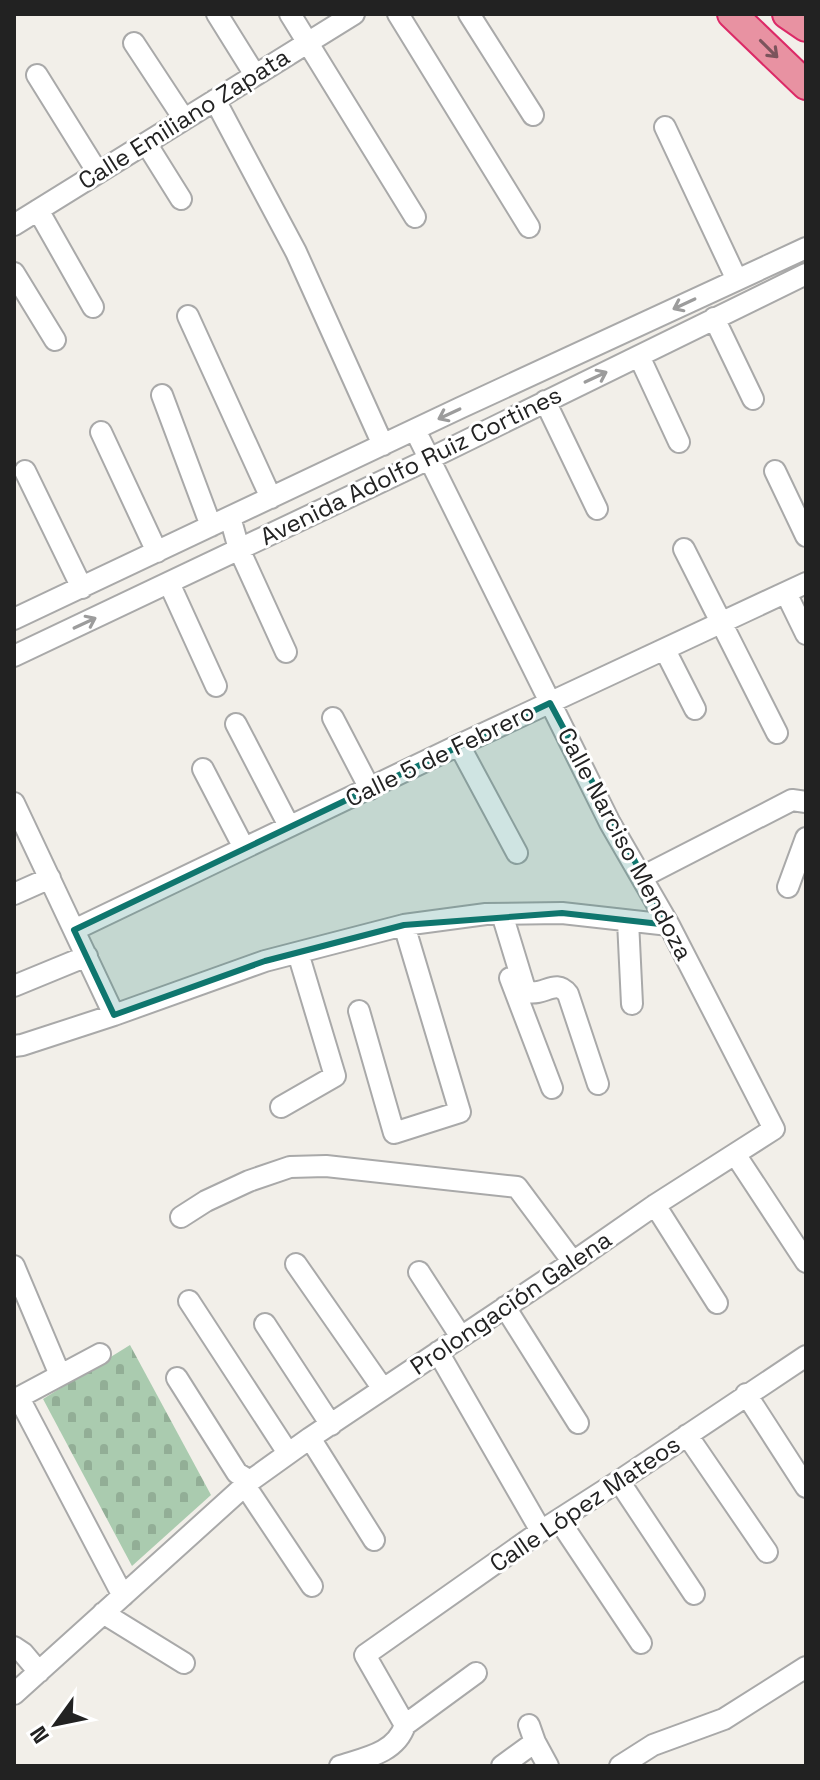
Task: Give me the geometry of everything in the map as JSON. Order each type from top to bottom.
[{"type":"highway","points":[[732,14],[806,85]]},
{"type":"highway","points":[[787,14],[806,27]]},
{"type":"street","points":[[217,14],[255,75]]},
{"type":"street","points":[[290,14],[415,217]]},
{"type":"street","name":"Calle Emiliano Zapata","points":[[15,221],[41,215],[98,173],[354,14]]},
{"type":"street","points":[[398,14],[529,227]]},
{"type":"street","points":[[469,14],[533,115]]},
{"type":"street","points":[[134,43],[184,119]]},
{"type":"street","points":[[37,75],[98,173]]},
{"type":"street","points":[[215,100],[296,252],[383,445]]},
{"type":"street","points":[[665,127],[737,280]]},
{"type":"street","points":[[146,143],[181,199]]},
{"type":"street","points":[[41,215],[93,307]]},
{"type":"street","name":"Avenida Adolfo Ruiz Cortines","points":[[14,619],[805,250]]},
{"type":"street","points":[[14,273],[55,340]]},
{"type":"street","name":"Avenida Adolfo Ruiz Cortines","points":[[14,656],[429,459],[806,274]]},
{"type":"street","points":[[188,316],[271,498]]},
{"type":"street","points":[[714,318],[753,399]]},
{"type":"street","points":[[639,356],[679,442]]},
{"type":"street","points":[[162,395],[211,526]]},
{"type":"street","points":[[489,395],[502,422]]},
{"type":"street","points":[[545,401],[597,509]]},
{"type":"street","name":"Calle Narciso Mendoza","points":[[415,430],[610,823],[669,925],[774,1129]]},
{"type":"street","points":[[101,432],[157,552]]},
{"type":"street","points":[[25,471],[82,588]]},
{"type":"street","points":[[775,471],[806,536]]},
{"type":"street","points":[[230,517],[239,549],[286,652]]},
{"type":"street","points":[[684,549],[777,733]]},
{"type":"street","points":[[169,583],[216,686]]},
{"type":"street","name":"Calle 5 de Febrero","points":[[74,930],[806,583]]},
{"type":"street","points":[[786,593],[806,634]]},
{"type":"street","points":[[665,650],[695,709]]},
{"type":"street","points":[[333,718],[370,789]]},
{"type":"street","points":[[236,724],[289,826]]},
{"type":"street","points":[[459,745],[517,853]]},
{"type":"street","points":[[203,769],[244,848]]},
{"type":"street","points":[[642,877],[792,800],[806,802]]},
{"type":"street","points":[[14,803],[114,1015]]},
{"type":"street","points":[[788,887],[806,838]]},
{"type":"street","points":[[14,894],[50,878]]},
{"type":"street","points":[[17,1048],[265,961],[404,925],[494,914],[562,913],[669,925]]},
{"type":"street","points":[[494,914],[528,992],[535,994],[557,986],[564,988],[568,994],[598,1084]]},
{"type":"street","points":[[494,914],[552,1088]]},
{"type":"street","points":[[628,921],[632,1004]]},
{"type":"street","points":[[359,1011],[394,1133],[460,1112],[404,925]]},
{"type":"street","points":[[281,1107],[335,1076],[298,953]]},
{"type":"street","points":[[14,986],[87,956]]},
{"type":"street","name":"Prolongación Galena","points":[[14,1694],[250,1481],[655,1205],[774,1129]]},
{"type":"street","points":[[735,1154],[806,1262]]},
{"type":"street","points":[[181,1217],[206,1201],[249,1181],[290,1167],[326,1166],[517,1187],[573,1262]]},
{"type":"street","points":[[655,1205],[717,1303]]},
{"type":"street","points":[[296,1264],[383,1389]]},
{"type":"street","points":[[14,1266],[60,1375]]},
{"type":"street","points":[[419,1272],[461,1337]]},
{"type":"street","points":[[189,1301],[288,1453]]},
{"type":"street","points":[[505,1307],[578,1423]]},
{"type":"street","points":[[265,1324],[331,1425]]},
{"type":"street","points":[[438,1352],[541,1531]]},
{"type":"street","points":[[100,1354],[17,1399],[123,1596]]},
{"type":"street","name":"Calle López Mateos","points":[[405,1725],[365,1655],[541,1531],[806,1356]]},
{"type":"street","points":[[177,1378],[237,1473],[250,1481],[248,1490],[312,1586]]},
{"type":"street","points":[[746,1394],[806,1487]]},
{"type":"street","points":[[687,1435],[767,1552]]},
{"type":"street","points":[[310,1438],[374,1540]]},
{"type":"street","points":[[619,1481],[694,1594]]},
{"type":"street","points":[[559,1520],[641,1643]]},
{"type":"street","points":[[103,1613],[184,1663]]},
{"type":"street","points":[[14,1647],[39,1672]]},
{"type":"street","points":[[620,1766],[653,1745],[724,1719],[806,1667]]},
{"type":"street","points":[[340,1766],[385,1750],[398,1741],[405,1725],[476,1673]]},
{"type":"street","points":[[502,1766],[532,1734],[548,1766]]},
{"type":"highlighted area","points":[[550,703],[669,925],[562,913],[404,925],[265,961],[114,1015],[74,930]]},
{"type":"green space","points":[[130,1345],[211,1495],[132,1566],[43,1399]]}]
